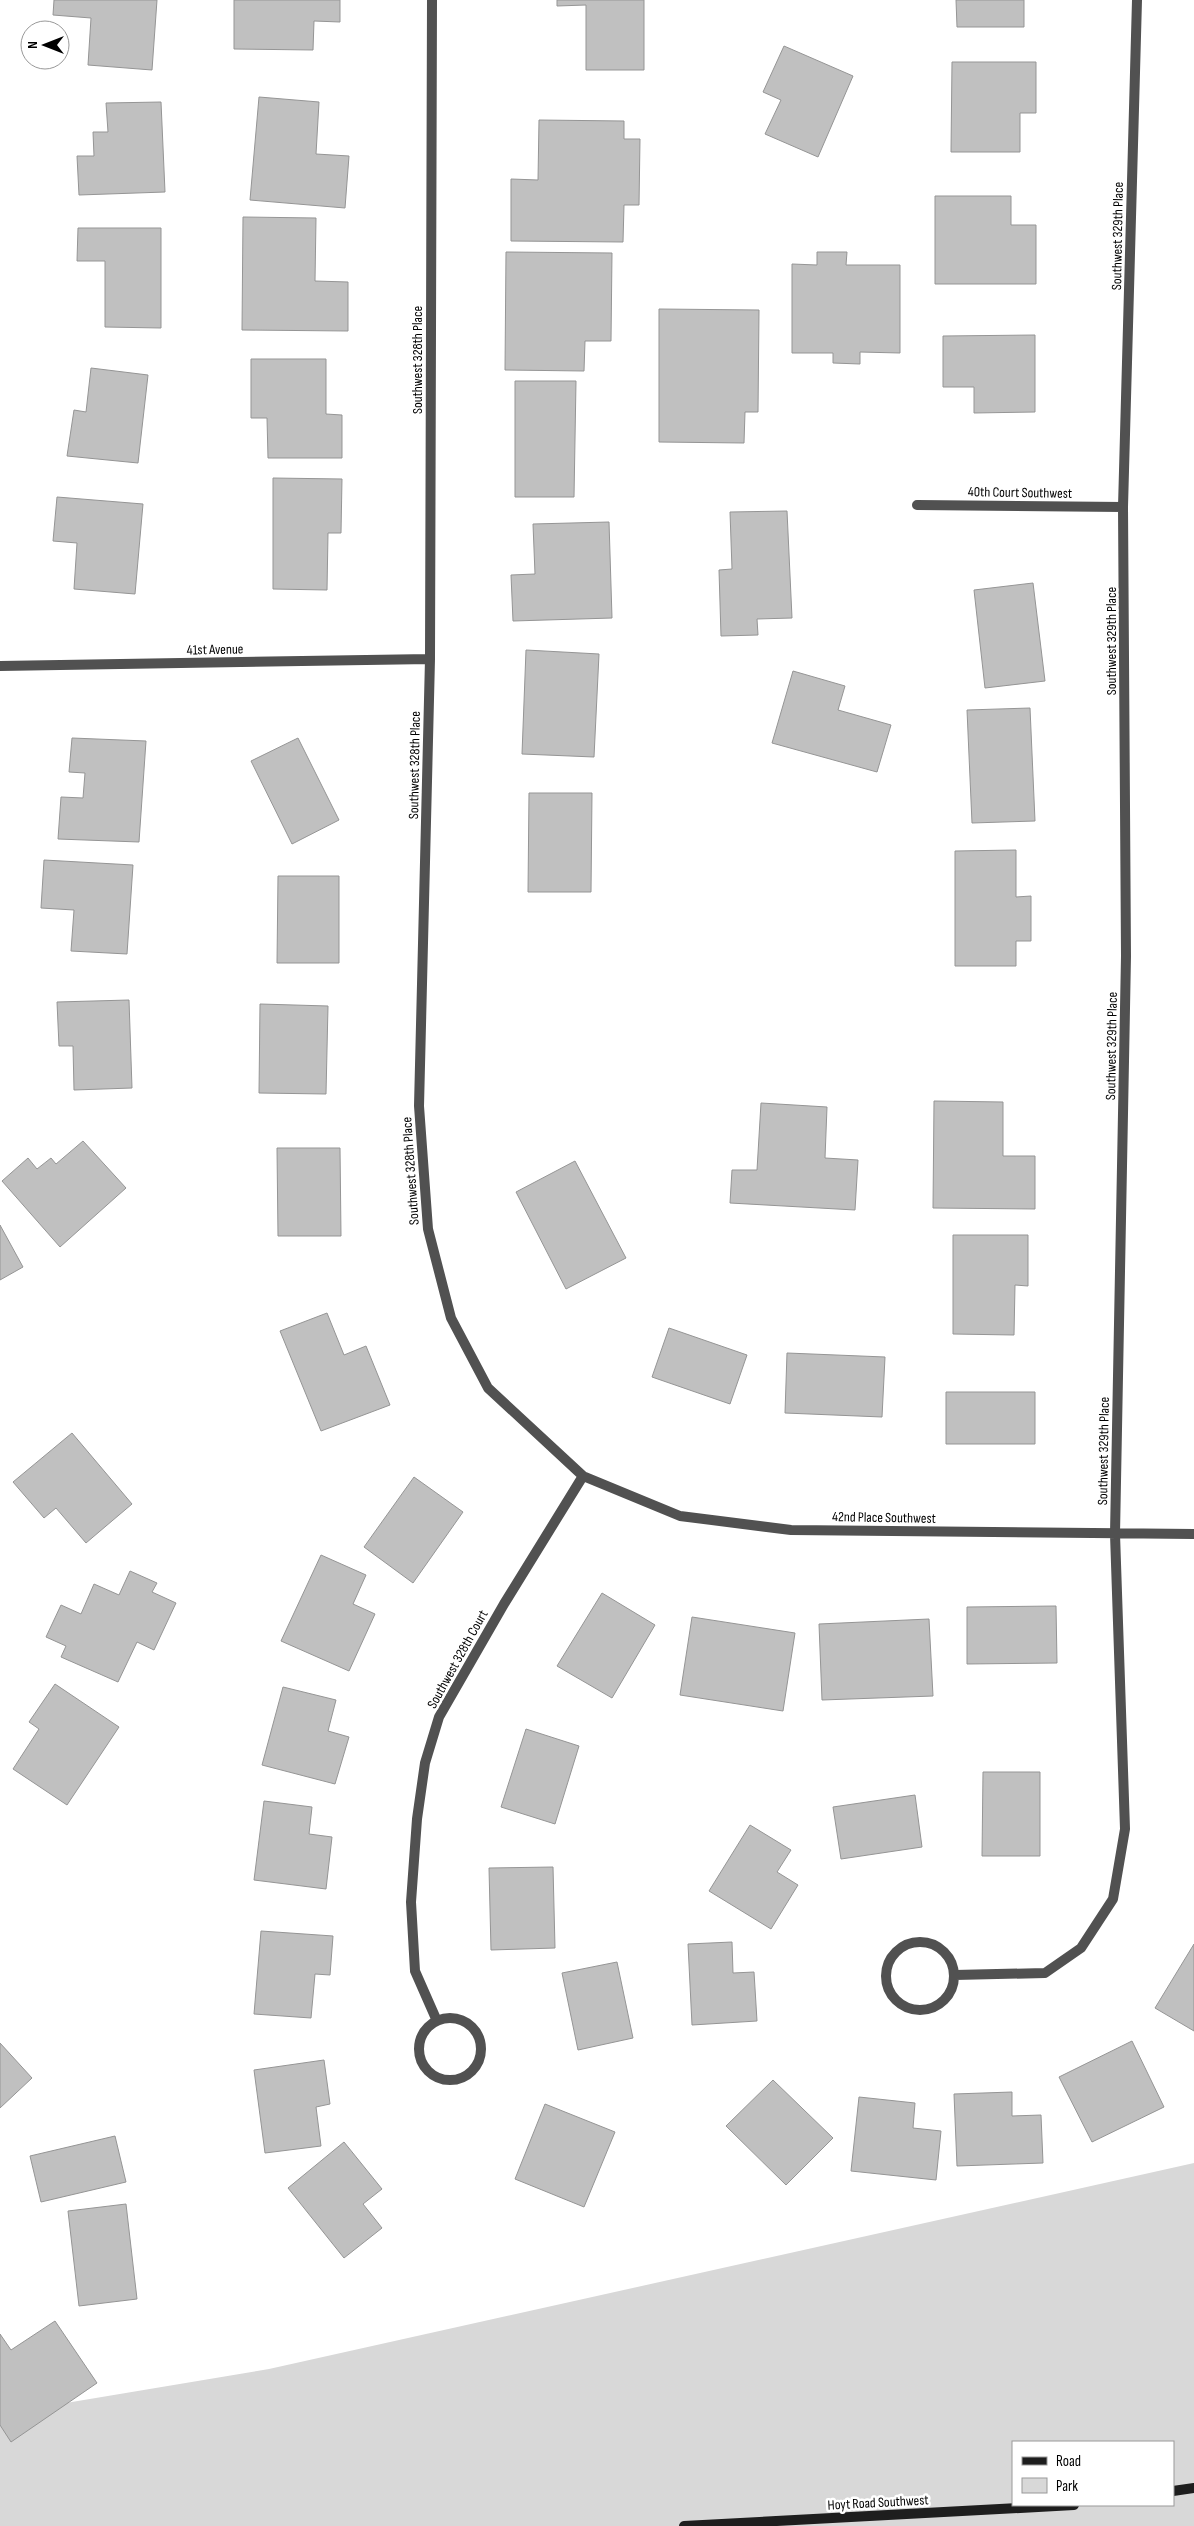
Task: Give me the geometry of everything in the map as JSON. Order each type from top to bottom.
[{"type":"main road","points":[[1174,2491],[1194,2488]]},
{"type":"main road","name":"Hoyt Road Southwest","points":[[684,2526],[1055,2506]]},
{"type":"street","name":"Southwest 328th Place","points":[[432,0],[430,659],[419,1106],[428,1229],[451,1318],[488,1388],[583,1476]]},
{"type":"street","name":"Southwest 329th Place","points":[[955,1976],[1045,1973],[1082,1948],[1113,1899],[1125,1829],[1115,1534],[1126,956],[1123,507],[1137,0]]},
{"type":"street","name":"40th Court Southwest","points":[[917,505],[1123,507]]},
{"type":"street","name":"41st Avenue","points":[[0,666],[430,659]]},
{"type":"street","name":"42nd Place Southwest","points":[[583,1476],[680,1516],[791,1530],[1194,1534]]},
{"type":"street","name":"Southwest 328th Court","points":[[437,2021],[415,1971],[411,1902],[417,1819],[425,1763],[439,1717],[504,1604],[583,1476]]},
{"type":"street","points":[[919,1942],[933,1944],[944,1951],[952,1962],[955,1976],[953,1989],[946,2000],[934,2008],[922,2011],[908,2009],[896,2002],[889,1990],[886,1977],[888,1964],[895,1953],[906,1945],[919,1942]]},
{"type":"street","points":[[462,2020],[472,2027],[479,2037],[481,2048],[479,2060],[473,2071],[463,2078],[451,2081],[439,2078],[429,2072],[422,2063],[419,2050],[421,2038],[427,2028],[437,2021],[462,2020]]},
{"type":"green space","points":[[1194,2163],[1194,2526],[0,2526],[0,2414],[269,2369]]},
{"type":"building","points":[[54,0],[157,0],[152,70],[88,65],[91,18],[53,15]]},
{"type":"building","points":[[234,0],[340,0],[340,22],[314,21],[313,50],[234,49]]},
{"type":"building","points":[[557,0],[644,0],[644,70],[586,70],[586,5],[557,6]]},
{"type":"building","points":[[956,0],[1024,0],[1024,27],[957,27]]},
{"type":"building","points":[[784,46],[853,76],[818,157],[765,134],[781,100],[763,92]]},
{"type":"building","points":[[952,62],[1036,62],[1036,113],[1020,113],[1020,152],[951,152]]},
{"type":"building","points":[[259,97],[319,102],[316,154],[349,156],[345,208],[250,200]]},
{"type":"building","points":[[161,102],[165,192],[79,195],[77,156],[94,156],[93,132],[108,132],[106,103]]},
{"type":"building","points":[[539,120],[624,121],[624,139],[640,139],[639,205],[624,205],[623,242],[511,241],[511,179],[538,180]]},
{"type":"building","points":[[935,196],[1011,196],[1011,225],[1036,225],[1036,284],[935,284]]},
{"type":"building","points":[[243,217],[316,218],[315,281],[348,282],[348,331],[242,330]]},
{"type":"building","points":[[78,228],[161,228],[161,328],[105,327],[105,261],[77,261]]},
{"type":"building","points":[[506,252],[612,253],[611,341],[585,341],[584,371],[505,370]]},
{"type":"building","points":[[817,252],[847,252],[846,265],[900,265],[900,353],[860,352],[860,364],[833,363],[833,353],[792,353],[792,264],[817,265]]},
{"type":"building","points":[[659,309],[759,310],[758,412],[745,412],[744,443],[659,442]]},
{"type":"building","points":[[1035,335],[1035,412],[974,413],[974,387],[943,387],[943,336]]},
{"type":"building","points":[[251,359],[326,359],[326,414],[342,415],[342,458],[268,458],[267,418],[251,418]]},
{"type":"building","points":[[91,368],[148,375],[138,463],[67,456],[74,410],[86,412]]},
{"type":"building","points":[[515,381],[576,381],[574,497],[515,497]]},
{"type":"building","points":[[273,478],[342,479],[341,533],[328,533],[327,590],[273,589]]},
{"type":"building","points":[[57,497],[143,504],[135,594],[74,589],[77,543],[53,541]]},
{"type":"building","points":[[787,511],[792,618],[757,619],[758,635],[721,636],[719,570],[732,569],[730,512]]},
{"type":"building","points":[[609,522],[612,618],[513,621],[511,575],[535,574],[533,524]]},
{"type":"building","points":[[1033,583],[1045,681],[985,688],[974,590]]},
{"type":"building","points":[[526,650],[599,654],[594,757],[522,754]]},
{"type":"building","points":[[793,671],[845,686],[838,710],[891,725],[877,772],[772,743]]},
{"type":"building","points":[[1030,708],[1035,821],[972,823],[967,710]]},
{"type":"building","points":[[72,738],[146,741],[139,842],[58,839],[61,797],[83,798],[85,773],[69,772]]},
{"type":"building","points":[[298,738],[339,820],[292,844],[251,761]]},
{"type":"building","points":[[529,793],[592,793],[591,892],[528,892]]},
{"type":"building","points":[[1016,850],[1016,897],[1031,896],[1031,941],[1016,941],[1016,966],[955,966],[955,851]]},
{"type":"building","points":[[44,860],[133,865],[127,954],[71,951],[74,910],[41,908]]},
{"type":"building","points":[[278,876],[339,876],[339,963],[277,963]]},
{"type":"building","points":[[129,1000],[132,1088],[74,1090],[73,1046],[59,1046],[57,1002]]},
{"type":"building","points":[[260,1004],[328,1006],[326,1094],[259,1093]]},
{"type":"building","points":[[934,1101],[1003,1102],[1003,1156],[1035,1156],[1035,1209],[933,1208]]},
{"type":"building","points":[[761,1103],[827,1107],[825,1158],[858,1160],[855,1210],[730,1203],[732,1170],[757,1170]]},
{"type":"building","points":[[83,1141],[126,1188],[60,1247],[2,1181],[28,1158],[37,1169],[51,1158],[56,1164]]},
{"type":"building","points":[[277,1148],[340,1148],[341,1236],[278,1236]]},
{"type":"building","points":[[575,1161],[626,1258],[566,1289],[516,1192]]},
{"type":"building","points":[[0,1225],[23,1267],[0,1280]]},
{"type":"building","points":[[953,1235],[1028,1235],[1028,1286],[1015,1285],[1014,1335],[953,1334]]},
{"type":"building","points":[[327,1313],[344,1355],[366,1346],[390,1405],[321,1431],[280,1331]]},
{"type":"building","points":[[669,1328],[747,1355],[730,1404],[652,1377]]},
{"type":"building","points":[[787,1353],[885,1357],[882,1417],[785,1413]]},
{"type":"building","points":[[946,1392],[1035,1392],[1035,1444],[946,1444]]},
{"type":"building","points":[[72,1433],[132,1504],[86,1543],[56,1508],[44,1518],[13,1482]]},
{"type":"building","points":[[414,1477],[463,1512],[413,1583],[364,1547]]},
{"type":"building","points":[[321,1555],[366,1575],[353,1604],[375,1614],[349,1671],[281,1641]]},
{"type":"building","points":[[130,1571],[157,1583],[152,1592],[176,1603],[154,1650],[137,1642],[118,1682],[61,1657],[66,1646],[46,1637],[61,1605],[81,1614],[94,1584],[119,1595]]},
{"type":"building","points":[[602,1593],[655,1625],[612,1698],[557,1666]]},
{"type":"building","points":[[1056,1606],[1057,1663],[967,1664],[967,1607]]},
{"type":"building","points":[[692,1617],[795,1633],[783,1711],[680,1695]]},
{"type":"building","points":[[929,1619],[933,1696],[822,1700],[819,1624]]},
{"type":"building","points":[[55,1684],[119,1727],[67,1805],[13,1769],[39,1729],[29,1722]]},
{"type":"building","points":[[283,1687],[336,1700],[328,1731],[349,1737],[335,1784],[262,1765]]},
{"type":"building","points":[[526,1729],[579,1746],[555,1824],[501,1807]]},
{"type":"building","points":[[983,1772],[1040,1772],[1040,1856],[982,1856]]},
{"type":"building","points":[[915,1795],[922,1847],[841,1859],[833,1807]]},
{"type":"building","points":[[264,1801],[312,1807],[309,1834],[332,1837],[326,1889],[254,1880]]},
{"type":"building","points":[[750,1825],[791,1850],[777,1872],[798,1885],[771,1929],[709,1891]]},
{"type":"building","points":[[553,1867],[555,1948],[491,1950],[489,1868]]},
{"type":"building","points":[[261,1931],[333,1936],[330,1975],[315,1974],[311,2018],[254,2014]]},
{"type":"building","points":[[732,1942],[733,1973],[754,1972],[757,2021],[692,2025],[688,1944]]},
{"type":"building","points":[[1194,1944],[1194,2031],[1155,2008]]},
{"type":"building","points":[[617,1962],[633,2038],[578,2050],[562,1973]]},
{"type":"building","points":[[1132,2041],[1164,2107],[1092,2142],[1059,2077]]},
{"type":"building","points":[[0,2043],[32,2078],[0,2108]]},
{"type":"building","points":[[324,2060],[330,2104],[316,2107],[321,2146],[265,2153],[254,2070]]},
{"type":"building","points":[[773,2080],[833,2138],[786,2185],[726,2126]]},
{"type":"building","points":[[1012,2092],[1012,2116],[1041,2115],[1043,2163],[957,2166],[954,2094]]},
{"type":"building","points":[[859,2097],[915,2103],[913,2128],[941,2131],[936,2180],[851,2171]]},
{"type":"building","points":[[545,2104],[615,2132],[584,2207],[515,2179]]},
{"type":"building","points":[[115,2136],[126,2182],[41,2202],[30,2156]]},
{"type":"building","points":[[344,2142],[382,2189],[363,2204],[382,2228],[344,2258],[288,2188]]},
{"type":"building","points":[[126,2204],[137,2299],[79,2306],[68,2211]]},
{"type":"building","points":[[55,2321],[97,2383],[11,2442],[0,2425],[0,2334],[11,2350]]}]
